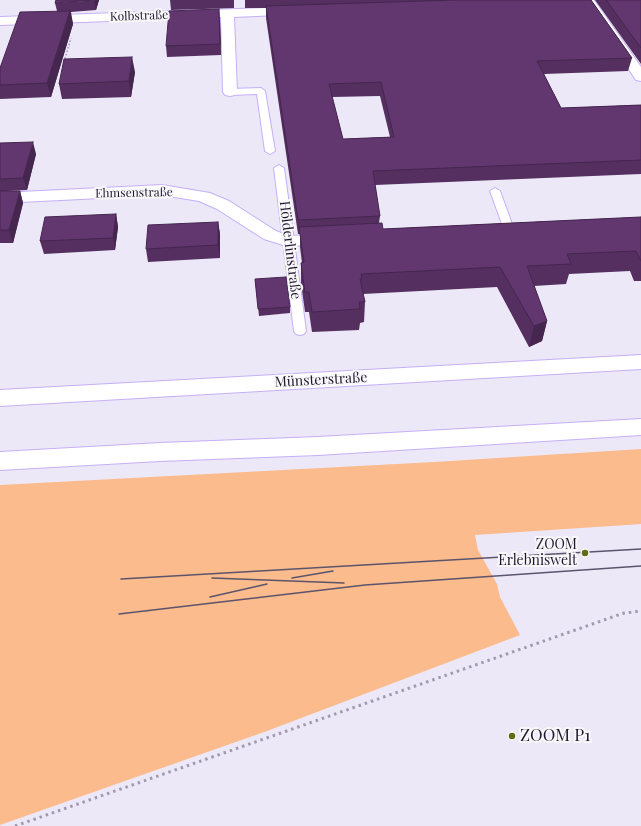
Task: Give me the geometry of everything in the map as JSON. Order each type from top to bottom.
[{"type":"street","points":[[574,3],[588,1],[641,77]]},
{"type":"street","name":"Kolbstraße","points":[[0,21],[305,11]]},
{"type":"street","points":[[227,13],[230,92]]},
{"type":"street","name":"Ehmsenstraße","points":[[0,198],[162,190],[183,192],[223,205],[270,234],[289,240],[344,238]]},
{"type":"street","name":"Münsterstraße","points":[[0,398],[641,362]]},
{"type":"street","points":[[0,462],[160,452],[318,446],[641,427]]},
{"type":"lane","points":[[230,92],[261,91],[270,151]]},
{"type":"lane","name":"Hölderlinstraße","points":[[279,168],[300,331]]},
{"type":"lane","points":[[495,191],[510,232]]},
{"type":"path","points":[[64,62],[77,18]]},
{"type":"path","points":[[15,826],[624,613],[641,611]]},
{"type":"shaded area","points":[[641,449],[641,524],[475,535],[478,550],[497,584],[500,597],[520,635],[267,731],[0,825],[0,485],[434,462]]},
{"type":"building","points":[[56,0],[94,0],[55,3]]},
{"type":"building","points":[[455,0],[591,0],[632,58],[537,61],[561,108],[641,105],[641,160],[373,171],[380,216],[298,220],[266,6]],"holes":[[[381,82],[394,137],[343,139],[329,84]]]},
{"type":"building","points":[[606,0],[641,0],[641,48]]},
{"type":"building","points":[[219,9],[220,44],[166,46],[169,11]]},
{"type":"building","points":[[70,11],[47,83],[0,85],[0,68],[20,12]]},
{"type":"building","points":[[132,57],[129,81],[59,84],[64,59]]},
{"type":"building","points":[[33,142],[23,178],[0,179],[0,143]]},
{"type":"building","points":[[0,191],[20,191],[9,230],[0,230]]},
{"type":"building","points":[[116,214],[113,238],[40,241],[45,217]]},
{"type":"building","points":[[641,217],[641,261],[636,251],[567,254],[571,264],[527,266],[547,321],[534,326],[500,267],[361,274],[362,279],[360,279],[365,302],[359,302],[360,309],[312,312],[309,292],[305,292],[301,263],[304,262],[299,227],[382,223],[383,229]]},
{"type":"building","points":[[218,222],[218,245],[146,249],[148,225]]},
{"type":"building","points":[[286,277],[290,307],[258,309],[255,279]]},
{"type":"tram line","points":[[121,579],[641,549]]},
{"type":"tram line","points":[[119,614],[365,585],[641,566]]},
{"type":"tram line","points":[[292,578],[333,571]]},
{"type":"tram line","points":[[212,578],[344,583]]},
{"type":"tram line","points":[[210,597],[267,584]]},
{"type":"place","name":"ZOOM Erlebniswelt","points":[[585,553]]},
{"type":"place","name":"ZOOM P1","points":[[512,736]]}]
